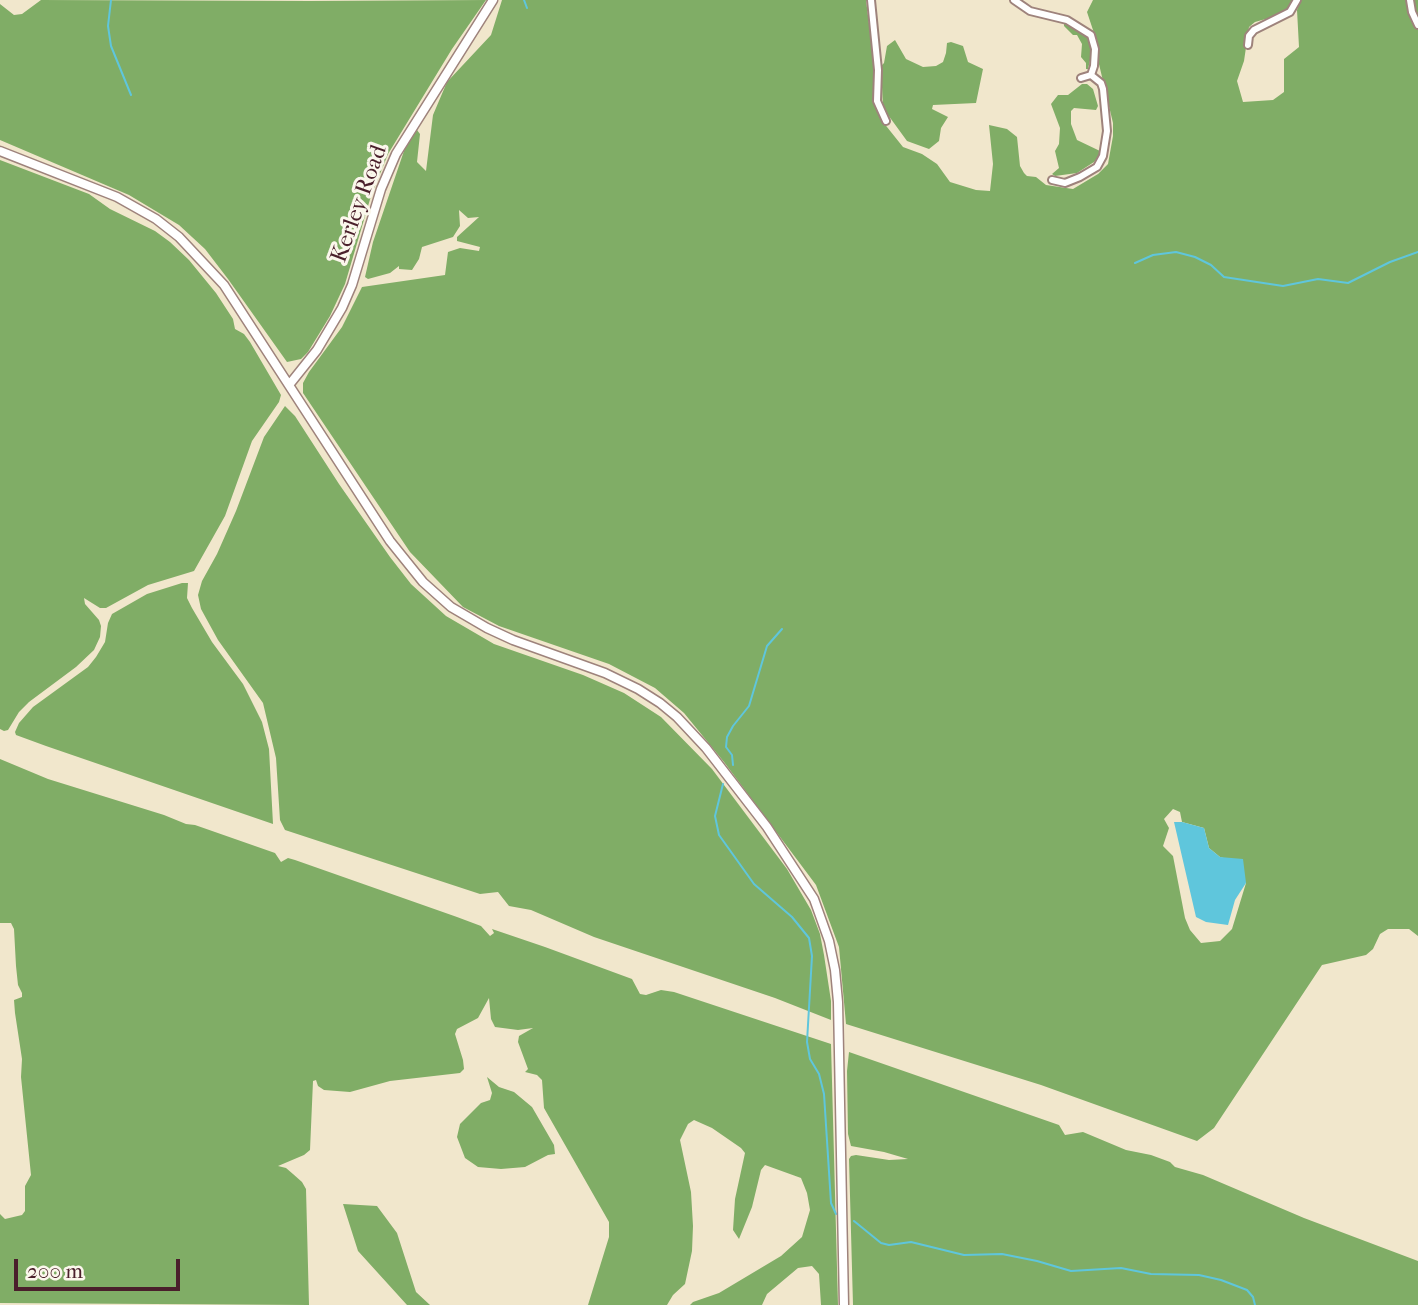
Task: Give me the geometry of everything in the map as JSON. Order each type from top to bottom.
[{"type":"street","name":"Kerley Road","points":[[289,385],[317,350],[342,308],[396,154],[493,0]]},
{"type":"street","points":[[871,0],[878,70],[877,101],[886,121]]},
{"type":"street","points":[[1014,0],[1030,11],[1067,20],[1091,35],[1096,49],[1091,75]]},
{"type":"street","points":[[1248,46],[1249,36],[1254,30],[1290,12],[1297,0]]},
{"type":"street","points":[[1409,0],[1418,24]]},
{"type":"street","points":[[1081,78],[1091,75]]},
{"type":"street","points":[[1052,180],[1065,183],[1080,177],[1097,167],[1103,156],[1107,131],[1103,89],[1101,83],[1091,75]]},
{"type":"street","points":[[0,151],[117,197],[156,219],[180,237],[224,285],[390,541],[432,591],[451,607],[487,628],[638,688],[669,710],[706,748],[767,827],[807,886],[819,910],[829,941],[837,983],[844,1305]]},
{"type":"green space","points":[[41,0],[486,0],[452,49],[388,154],[371,196],[345,284],[330,316],[308,352],[301,359],[287,362],[205,249],[179,225],[129,195],[0,140],[0,4],[14,15],[22,14]]},
{"type":"green space","points":[[502,0],[866,0],[875,71],[876,106],[883,122],[903,147],[922,154],[937,164],[950,182],[990,191],[993,164],[989,125],[1007,129],[1017,137],[1020,166],[1027,176],[1036,177],[1046,185],[1073,189],[1098,174],[1108,164],[1113,136],[1113,123],[1098,60],[1096,39],[1087,12],[1093,0],[1293,0],[1291,9],[1255,22],[1249,27],[1244,61],[1237,81],[1243,102],[1273,100],[1284,92],[1284,59],[1299,47],[1297,10],[1301,0],[1418,0],[1418,936],[1409,929],[1388,929],[1380,934],[1373,949],[1366,955],[1322,965],[1214,1128],[1197,1141],[1041,1085],[846,1024],[839,947],[816,885],[684,713],[655,688],[609,664],[499,626],[463,607],[410,552],[303,393],[303,383],[309,372],[342,327],[362,287],[445,275],[448,252],[460,248],[479,251],[480,247],[457,241],[457,237],[479,217],[468,218],[459,210],[460,226],[453,237],[422,247],[412,270],[399,269],[399,266],[390,273],[368,279],[365,277],[373,242],[405,148],[417,130],[420,134],[417,162],[426,171],[433,115],[447,82],[491,35]],"holes":[[[1173,809],[1180,812],[1182,822],[1204,828],[1209,848],[1227,859],[1246,883],[1232,929],[1220,941],[1201,943],[1190,930],[1185,918],[1173,856],[1163,846],[1169,828],[1164,819]]]},
{"type":"green space","points":[[1064,22],[1087,37],[1092,52],[1088,69],[1081,57],[1082,44],[1077,35],[1073,35],[1064,26]]},
{"type":"green space","points":[[895,40],[906,59],[923,67],[936,66],[943,62],[947,43],[951,42],[963,46],[968,62],[983,69],[976,103],[933,105],[932,109],[948,117],[941,128],[939,141],[929,149],[907,141],[883,108],[881,66],[887,46]]},
{"type":"green space","points":[[1082,84],[1093,89],[1098,106],[1096,110],[1074,108],[1071,111],[1071,124],[1077,140],[1100,151],[1099,156],[1077,173],[1055,176],[1052,174],[1059,168],[1055,151],[1059,144],[1060,128],[1051,104],[1058,95],[1068,95]]},
{"type":"green space","points":[[0,160],[89,194],[110,209],[155,231],[170,242],[216,293],[233,319],[235,329],[244,334],[250,342],[281,395],[252,441],[225,516],[194,571],[148,585],[106,608],[100,608],[84,598],[85,604],[101,626],[100,637],[94,650],[29,702],[8,730],[4,731],[0,729]]},
{"type":"green space","points":[[285,406],[295,416],[390,557],[411,584],[446,616],[494,644],[583,675],[624,693],[661,717],[712,769],[787,869],[811,910],[824,955],[831,1020],[775,998],[594,937],[531,910],[509,906],[498,892],[480,894],[285,830],[280,820],[276,758],[263,703],[218,640],[201,609],[198,595],[202,581],[236,511],[264,437]]},
{"type":"green space","points":[[188,583],[187,598],[192,608],[212,642],[243,684],[262,722],[269,749],[273,824],[16,735],[19,723],[33,707],[88,667],[96,657],[105,642],[112,614],[147,594]]},
{"type":"green space","points":[[0,759],[48,779],[275,853],[281,862],[288,858],[295,860],[457,917],[481,926],[490,936],[494,933],[492,929],[545,947],[632,979],[640,994],[646,995],[661,990],[674,992],[831,1044],[838,1305],[821,1305],[819,1274],[812,1266],[798,1268],[767,1294],[762,1305],[690,1305],[719,1293],[781,1256],[802,1237],[810,1210],[801,1178],[765,1165],[761,1170],[752,1207],[739,1239],[733,1230],[735,1199],[745,1153],[712,1128],[694,1120],[688,1124],[680,1140],[691,1192],[693,1226],[692,1251],[685,1284],[667,1305],[588,1305],[609,1237],[609,1222],[544,1108],[542,1080],[537,1075],[525,1072],[528,1069],[518,1042],[519,1036],[533,1028],[518,1030],[495,1027],[491,1019],[489,998],[478,1018],[457,1029],[455,1034],[463,1060],[464,1069],[460,1073],[390,1081],[350,1092],[324,1090],[318,1086],[316,1080],[313,1081],[310,1150],[278,1166],[286,1168],[306,1189],[309,1305],[0,1303],[0,1214],[5,1219],[22,1215],[25,1211],[25,1186],[31,1175],[21,1077],[22,1059],[14,1000],[22,997],[22,993],[18,985],[14,929],[11,923],[0,923]]},
{"type":"green space","points":[[849,1052],[1059,1125],[1065,1135],[1083,1132],[1126,1150],[1151,1155],[1170,1162],[1175,1167],[1203,1175],[1304,1218],[1418,1261],[1418,1305],[853,1305],[849,1159],[856,1155],[889,1160],[908,1159],[851,1146],[848,1134]]},
{"type":"green space","points":[[487,1077],[499,1087],[514,1092],[532,1107],[554,1145],[555,1154],[525,1167],[501,1169],[478,1167],[465,1158],[457,1137],[460,1124],[481,1103],[490,1100],[492,1093]]},
{"type":"green space","points":[[343,1204],[377,1206],[397,1233],[416,1292],[430,1305],[407,1305],[358,1251]]},
{"type":"water","points":[[1174,822],[1204,828],[1209,848],[1220,857],[1243,859],[1246,883],[1235,900],[1228,925],[1206,922],[1196,917]]},
{"type":"waterway","points":[[111,0],[108,26],[111,46],[131,95]]},
{"type":"waterway","points":[[524,0],[527,8]]},
{"type":"waterway","points":[[1135,263],[1153,255],[1176,252],[1211,265],[1224,277],[1283,286],[1318,279],[1348,283],[1390,262],[1418,252]]},
{"type":"waterway","points":[[733,765],[732,755],[726,747],[727,737],[749,706],[767,646],[782,629]]},
{"type":"waterway","points":[[723,784],[715,816],[719,835],[754,884],[792,917],[809,938],[812,956],[807,1042],[810,1059],[819,1074],[824,1094],[831,1203],[836,1214]]},
{"type":"waterway","points":[[854,1221],[881,1243],[889,1245],[911,1242],[964,1255],[1002,1254],[1071,1271],[1121,1268],[1151,1274],[1199,1275],[1247,1290],[1255,1305]]}]
